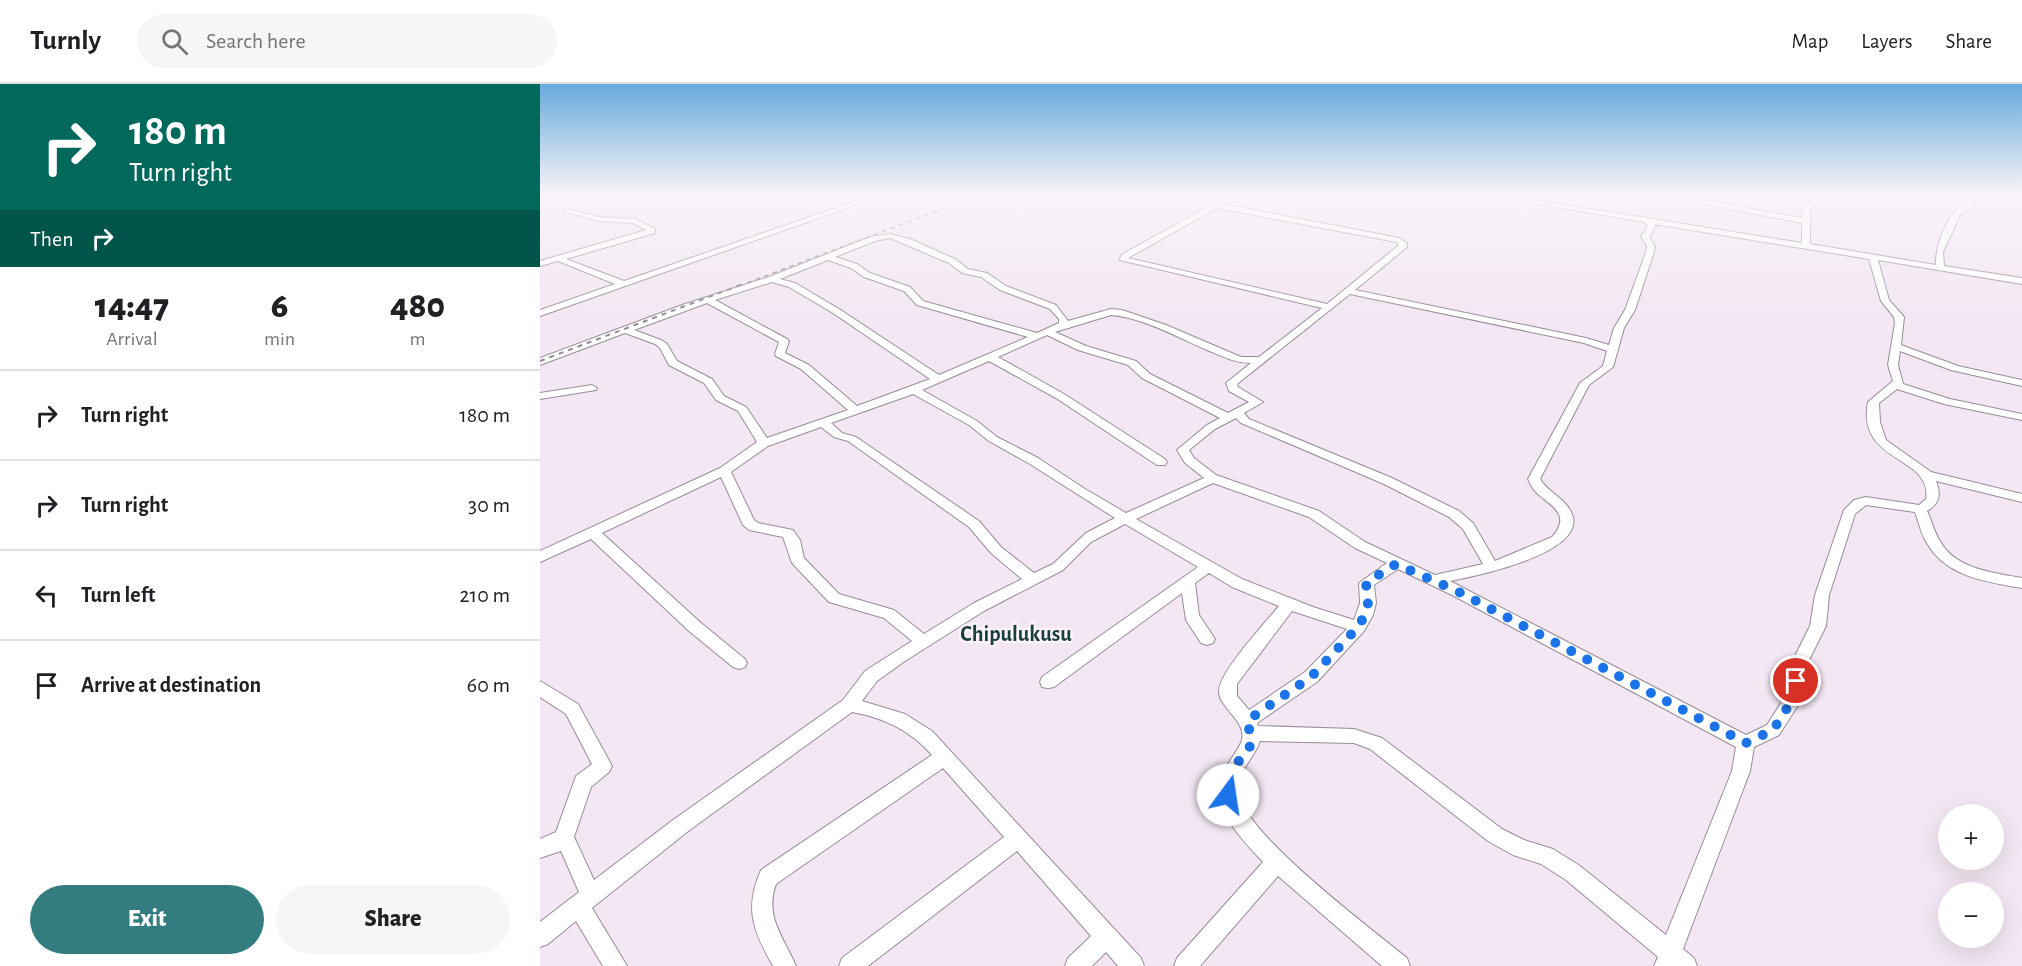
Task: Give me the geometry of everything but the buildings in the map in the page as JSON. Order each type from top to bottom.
[{"type":"street","points":[[540,264],[638,235]]},
{"type":"street","points":[[540,313],[765,235]]},
{"type":"street","points":[[1162,235],[1124,257],[1124,260],[1328,307]]},
{"type":"street","points":[[1374,235],[1404,243],[1348,291],[1231,383],[1233,389],[1257,402],[1232,415],[1183,450],[1189,460],[1212,478],[1269,500],[1305,510],[1360,545],[1434,580],[1746,743]]},
{"type":"street","points":[[1434,580],[1510,561],[1537,546],[1557,540],[1563,533],[1567,520],[1563,507],[1540,489],[1534,479],[1581,389],[1585,383],[1608,367],[1619,328],[1630,309],[1644,273],[1651,246],[1645,237],[1646,235]]},
{"type":"street","points":[[1740,235],[2022,281]]},
{"type":"street","points":[[1805,235],[1806,246]]},
{"type":"street","points":[[1940,268],[1939,252],[1947,235]]},
{"type":"street","points":[[540,362],[831,258],[873,239],[895,237],[943,257],[965,271],[984,275],[1003,288],[1053,308],[1064,319],[1063,325]]},
{"type":"street","points":[[540,256],[560,258],[623,284]]},
{"type":"street","points":[[831,258],[854,266],[867,275],[907,288],[920,303],[1043,334],[1132,363],[1146,376],[1245,421],[1388,481],[1454,514],[1468,526],[1491,566]]},
{"type":"street","points":[[1874,258],[1885,301],[1899,317],[1900,330],[1893,364],[1899,376],[1898,385]]},
{"type":"street","points":[[772,279],[792,285],[836,311],[937,379]]},
{"type":"street","points":[[1348,291],[1597,344],[1612,350]]},
{"type":"street","points":[[710,300],[784,341],[780,354],[805,367],[854,409]]},
{"type":"street","points":[[540,557],[724,471],[764,443],[824,423],[854,409],[914,390],[1063,325],[1117,312],[1163,327],[1239,360],[1262,360]]},
{"type":"street","points":[[625,330],[658,342],[664,346],[673,363],[708,381],[720,398],[742,409],[764,443]]},
{"type":"street","points":[[1896,345],[1955,368],[2022,383]]},
{"type":"street","points":[[988,356],[1060,396],[1161,462]]},
{"type":"street","points":[[2022,417],[1948,402],[1898,385],[1880,395],[1874,402],[1874,421],[1882,442],[1929,476],[2022,498]]},
{"type":"street","points":[[540,396],[592,388]]},
{"type":"street","points":[[914,390],[948,411],[974,423],[993,439],[1034,461],[1080,492],[1127,517],[1237,583],[1289,604],[1358,627]]},
{"type":"street","points":[[824,423],[838,435],[852,439],[974,524],[996,550],[1033,580]]},
{"type":"street","points":[[724,471],[748,522],[754,527],[789,534],[793,540],[797,560],[834,597],[889,614],[923,641]]},
{"type":"street","points":[[1746,743],[1773,730],[1791,702],[1800,662],[1818,626],[1818,611],[1825,587],[1853,507],[1866,501],[1920,509],[1928,507],[1933,500],[1933,486],[1929,476]]},
{"type":"street","points":[[540,936],[680,826],[849,705],[871,676],[979,607],[1033,580],[1070,558],[1089,537],[1127,517],[1178,497],[1212,478]]},
{"type":"street","points":[[1920,509],[1936,547],[1944,556],[1975,573],[2022,583]]},
{"type":"street","points":[[593,533],[695,627],[739,663]]},
{"type":"street","points":[[1249,726],[1311,677],[1358,627],[1365,615],[1368,603],[1366,583],[1396,564]]},
{"type":"street","points":[[1048,682],[1208,567]]},
{"type":"street","points":[[1188,582],[1191,616],[1207,639]]},
{"type":"street","points":[[1289,604],[1227,683],[1228,699],[1249,726],[1251,745],[1235,766],[1228,795],[1236,814],[1277,862],[1399,966]]},
{"type":"street","points":[[540,688],[572,710],[603,766],[583,782],[563,841]]},
{"type":"street","points":[[849,705],[883,711],[906,721],[926,736],[1133,966]]},
{"type":"street","points":[[1249,726],[1354,736],[1376,743],[1495,835],[1520,848],[1546,856],[1574,873],[1674,962],[1742,771],[1746,743]]},
{"type":"street","points":[[785,966],[772,944],[759,906],[768,877],[944,757]]},
{"type":"street","points":[[850,966],[1018,838]]},
{"type":"street","points":[[540,849],[563,841]]},
{"type":"street","points":[[563,841],[567,843],[585,902],[616,966]]},
{"type":"street","points":[[1185,966],[1277,862]]},
{"type":"street","points":[[1076,966],[1106,936]]},
{"type":"railway","points":[[739,286],[873,235]]},
{"type":"railway","points":[[540,361],[743,284]]},
{"type":"district","name":"Chipulukusu","points":[[1016,633]]},
{"type":"route","points":[[1228,795],[1235,766],[1251,745],[1248,720],[1323,667],[1358,627],[1365,615],[1368,603],[1366,583],[1396,564],[1457,591],[1746,743],[1769,734],[1778,724],[1791,702],[1796,681]]}]
